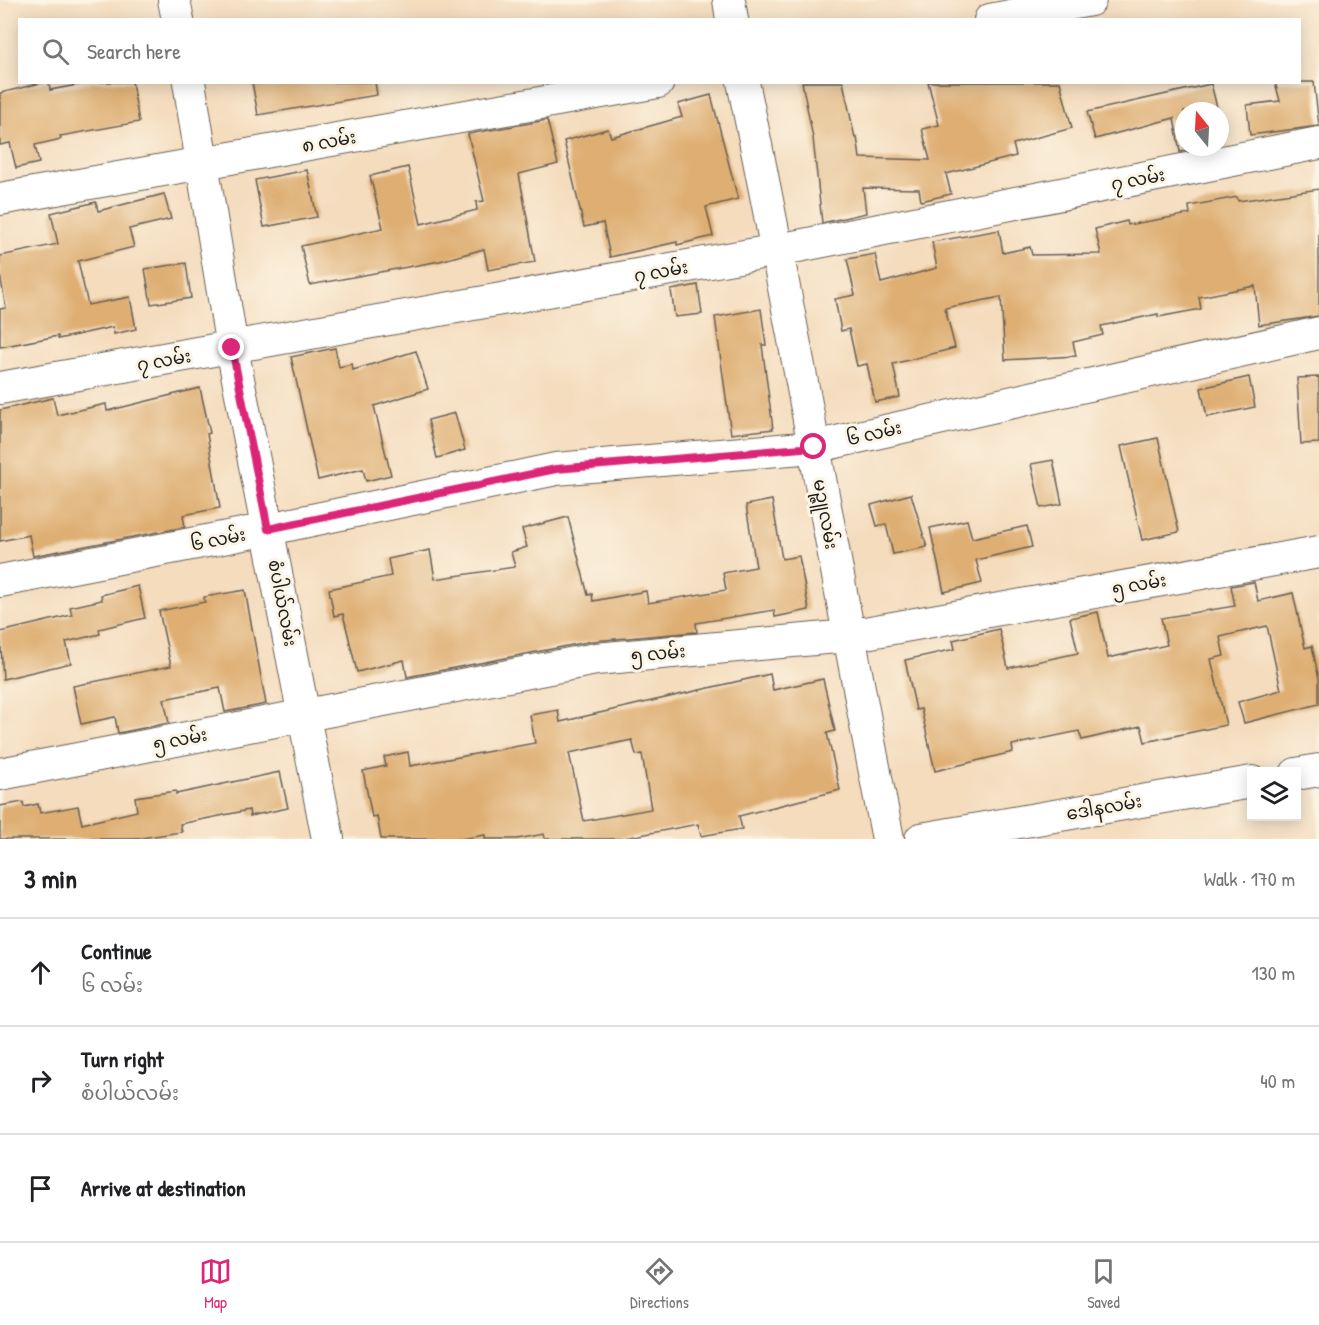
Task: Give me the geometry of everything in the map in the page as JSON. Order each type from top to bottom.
[{"type":"street","points":[[174,0],[178,18]]},
{"type":"street","points":[[729,0],[732,18]]},
{"type":"street","points":[[1000,18],[1090,0]]},
{"type":"street","name":"စံပါယ်လမ်း","points":[[189,84],[232,348],[328,839]]},
{"type":"street","name":"၈ လမ်း","points":[[0,199],[647,84]]},
{"type":"street","name":"မဉ္ဇူလမ်း","points":[[743,84],[778,250],[848,636],[888,839]]},
{"type":"street","name":"၇ လမ်း","points":[[0,388],[778,250],[1319,143]]},
{"type":"street","name":"၆ လမ်း","points":[[0,580],[268,529],[556,469],[814,447],[1319,333]]},
{"type":"street","name":"၅ လမ်း","points":[[0,774],[596,659],[848,636],[1319,552]]},
{"type":"street","points":[[1301,773],[1319,770]]},
{"type":"street","name":"ဒေါနလမ်း","points":[[921,839],[1247,783]]},
{"type":"building","points":[[1314,82],[1319,126],[1250,135],[1247,105],[1280,101],[1276,84]]},
{"type":"building","points":[[37,84],[49,84],[50,90],[82,84],[132,84],[139,122],[60,136],[61,139],[35,145],[39,163],[16,168],[10,143],[0,145],[0,93]]},
{"type":"building","points":[[252,84],[375,84],[377,95],[258,115]]},
{"type":"building","points":[[802,84],[843,84],[860,158],[930,160],[922,129],[939,125],[929,84],[1061,84],[1072,128],[1013,144],[1016,156],[946,174],[951,194],[921,201],[919,189],[863,188],[866,213],[822,223],[813,138]]},
{"type":"building","points":[[1211,84],[1216,102],[1175,102],[1175,124],[1174,118],[1095,139],[1087,112]]},
{"type":"building","points":[[711,95],[738,199],[706,207],[713,236],[610,257],[603,223],[584,227],[564,141],[608,129],[611,137],[682,117],[678,104]]},
{"type":"building","points":[[547,120],[558,164],[519,174],[535,262],[488,270],[484,249],[440,261],[310,285],[301,246],[383,228],[370,176],[408,167],[421,224],[477,210],[476,202],[484,201],[468,134]]},
{"type":"building","points":[[307,170],[317,217],[264,227],[255,180]]},
{"type":"building","points":[[1319,189],[1319,316],[1259,325],[1255,286],[1199,297],[1201,309],[1158,317],[1158,314],[1101,326],[1103,335],[1073,342],[1076,356],[1005,360],[1001,297],[945,308],[955,348],[893,364],[900,397],[875,402],[867,364],[857,366],[849,329],[841,331],[835,299],[855,295],[847,259],[875,254],[881,283],[937,268],[932,242],[999,230],[1003,253],[1030,247],[1032,255],[1101,254],[1095,229],[1127,221],[1128,225],[1190,214],[1189,206],[1237,197],[1238,201]]},
{"type":"building","points":[[164,194],[171,219],[129,229],[134,247],[78,261],[88,305],[130,297],[136,329],[114,334],[113,327],[58,339],[58,336],[0,347],[0,309],[6,308],[0,275],[0,256],[58,244],[51,213],[96,202],[98,211]]},
{"type":"building","points":[[186,263],[191,298],[151,304],[145,269]]},
{"type":"building","points":[[698,285],[702,314],[675,317],[671,290]]},
{"type":"building","points":[[761,309],[766,345],[762,345],[773,429],[731,434],[715,317]]},
{"type":"building","points":[[335,348],[339,367],[352,364],[353,370],[416,351],[428,389],[374,406],[391,475],[366,481],[363,469],[318,480],[291,357]]},
{"type":"building","points":[[1249,377],[1255,407],[1207,417],[1201,388]]},
{"type":"building","points":[[1319,377],[1319,443],[1301,444],[1297,378]]},
{"type":"building","points":[[200,388],[210,433],[207,434],[220,508],[183,515],[185,527],[33,556],[29,535],[0,541],[0,410],[53,398],[57,415],[106,404],[107,411]]},
{"type":"building","points":[[455,413],[465,450],[437,458],[428,420]]},
{"type":"building","points":[[1158,438],[1179,532],[1142,540],[1121,446]]},
{"type":"building","points":[[1053,460],[1062,504],[1041,508],[1031,464]]},
{"type":"building","points":[[911,494],[927,547],[893,554],[886,524],[877,526],[871,505]]},
{"type":"building","points":[[772,500],[782,559],[799,556],[809,610],[775,617],[774,610],[696,623],[697,632],[593,641],[407,677],[404,660],[357,672],[343,614],[334,616],[329,589],[391,576],[388,559],[430,550],[435,579],[515,567],[511,552],[527,547],[522,529],[568,517],[588,595],[592,594],[593,601],[646,591],[648,603],[726,590],[723,573],[756,567],[746,505]]},
{"type":"building","points":[[967,520],[972,538],[1027,526],[1032,547],[976,560],[982,583],[944,592],[930,528]]},
{"type":"building","points":[[1254,582],[1258,601],[1293,593],[1305,648],[1312,646],[1319,679],[1319,704],[1244,723],[1238,702],[1281,690],[1267,626],[1220,637],[1224,656],[1211,659],[1226,725],[1145,742],[1141,726],[1082,740],[1079,731],[1012,745],[1013,752],[935,771],[921,709],[916,710],[905,660],[955,649],[953,640],[999,629],[1008,668],[1078,653],[1070,618],[1098,612],[1108,658],[1167,645],[1161,618],[1235,606],[1231,586]]},
{"type":"building","points":[[138,586],[145,618],[99,629],[100,634],[66,642],[71,663],[3,679],[0,632],[72,615],[70,607],[102,600],[101,595]]},
{"type":"building","points":[[245,590],[266,704],[225,712],[220,688],[164,699],[169,723],[118,733],[115,717],[81,724],[73,686],[171,666],[159,611],[205,602],[204,597]]},
{"type":"building","points":[[770,674],[773,690],[823,679],[835,731],[827,733],[840,790],[739,816],[742,829],[701,836],[698,824],[619,839],[545,839],[544,834],[517,839],[485,839],[485,835],[461,839],[381,839],[377,816],[372,817],[363,771],[386,766],[384,757],[408,752],[410,766],[535,743],[530,715],[558,710],[560,722]],"holes":[[[632,740],[636,755],[642,754],[651,809],[584,821],[569,753]]]},
{"type":"building","points":[[280,772],[288,808],[250,816],[249,810],[180,824],[182,832],[134,839],[0,839],[0,806],[23,802],[24,807],[38,804],[40,813],[78,806],[82,824],[137,811],[135,797],[176,791],[176,794]]},
{"type":"route","points":[[232,348],[268,529],[556,469],[814,447]]}]
